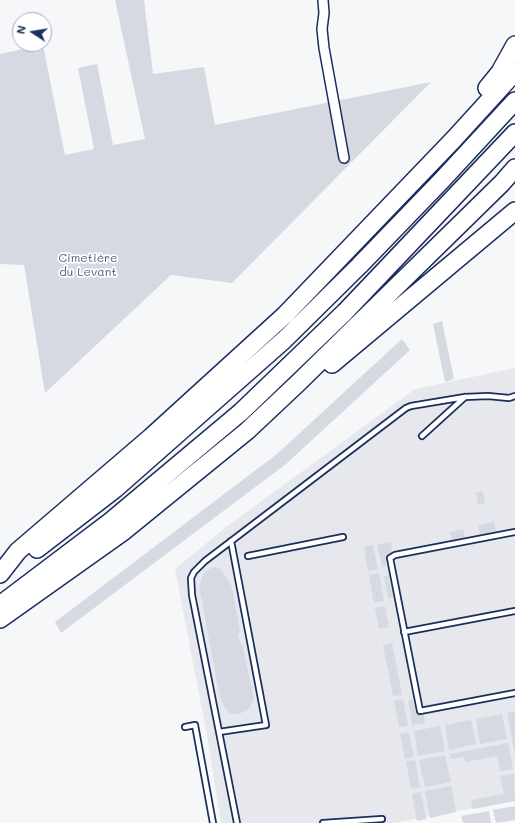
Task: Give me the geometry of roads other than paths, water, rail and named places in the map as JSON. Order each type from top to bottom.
[{"type":"highway","points":[[454,138],[461,121],[500,72],[515,45]]},
{"type":"highway","points":[[0,574],[18,551],[152,436],[285,315],[515,72]]},
{"type":"highway","points":[[0,578],[115,489],[284,340],[364,261],[447,175],[515,101]]},
{"type":"highway","points":[[0,605],[110,521],[241,412],[345,312],[515,133]]},
{"type":"highway","points":[[0,619],[124,531],[247,431],[502,183],[515,168]]},
{"type":"highway","points":[[297,384],[323,372],[515,211]]},
{"type":"street","points":[[323,0],[324,13],[322,29],[324,48],[344,158]]},
{"type":"street","points":[[324,13],[329,0]]},
{"type":"lane","points":[[237,823],[192,595],[191,578],[198,567],[406,408],[465,397],[488,396],[509,398],[515,396]]},
{"type":"lane","points":[[422,436],[465,397]]},
{"type":"lane","points":[[515,532],[395,555],[390,558],[420,711],[515,693]]},
{"type":"lane","points":[[248,556],[343,537]]},
{"type":"lane","points":[[219,732],[266,725],[231,542]]},
{"type":"lane","points":[[404,632],[515,611]]},
{"type":"lane","points":[[185,727],[195,725],[213,823]]},
{"type":"lane","points":[[323,823],[382,819]]},
{"type":"park label","name":"Cimetière du Levant","points":[[88,265]]}]
